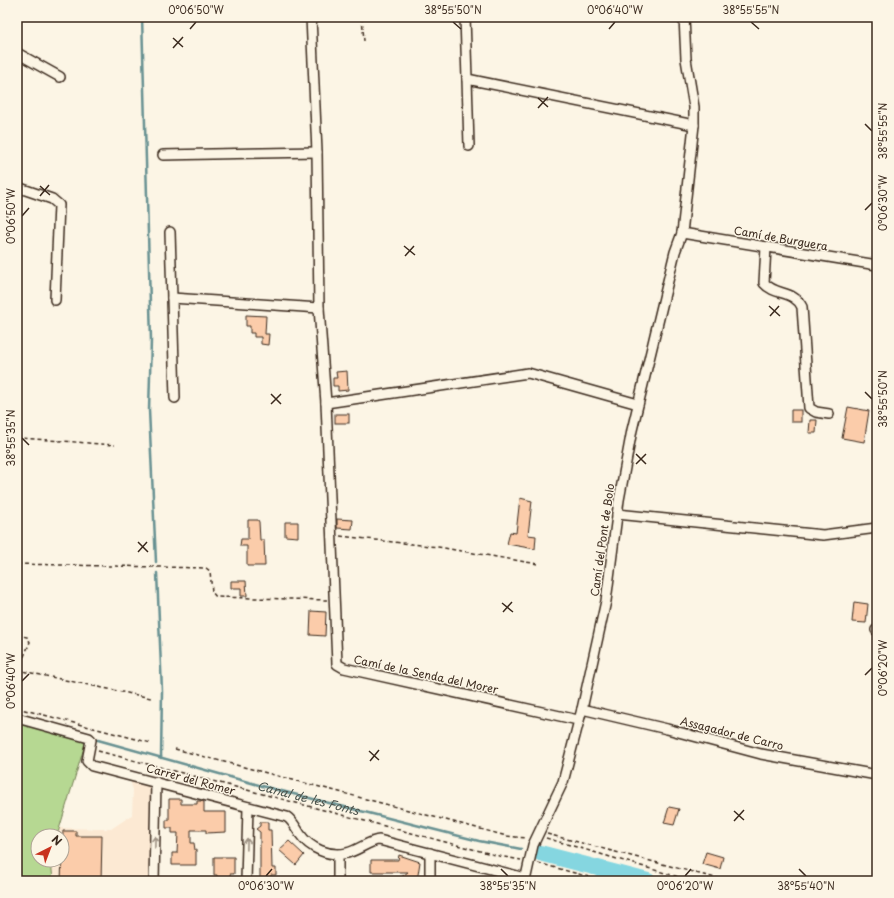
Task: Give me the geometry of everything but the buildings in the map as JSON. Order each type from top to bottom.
[{"type":"street","name":"Camí de la Senda del Morer","points":[[311,17],[317,152],[319,308],[326,403],[331,527],[333,535],[336,660],[340,667],[578,720]]},
{"type":"street","points":[[465,17],[469,146]]},
{"type":"street","name":"Camí del Pont de Bolo","points":[[525,879],[533,845],[563,782],[578,720],[582,710],[606,601],[617,514],[638,404],[675,252],[682,233],[694,125],[694,107],[686,59],[684,17]]},
{"type":"street","points":[[17,53],[60,77]]},
{"type":"street","points":[[468,79],[694,125]]},
{"type":"street","points":[[163,155],[317,152]]},
{"type":"street","points":[[17,187],[52,199],[59,205],[55,300]]},
{"type":"street","points":[[170,232],[175,398]]},
{"type":"street","name":"Camí de Burguera","points":[[682,233],[877,265]]},
{"type":"street","points":[[766,247],[764,283],[772,289],[790,294],[796,298],[802,307],[809,408],[816,412],[829,414]]},
{"type":"street","points":[[172,298],[319,308]]},
{"type":"street","points":[[326,403],[528,373],[638,404]]},
{"type":"street","points":[[617,514],[823,535],[877,528]]},
{"type":"street","name":"Assagador de Carro","points":[[582,710],[667,729],[761,754],[877,775]]},
{"type":"street","points":[[17,718],[85,736],[91,740],[90,746]]},
{"type":"street","name":"Carrer del Romer","points":[[90,746],[87,761],[92,766],[287,817],[292,821],[302,837],[312,846],[324,852],[338,855]]},
{"type":"street","points":[[154,881],[156,782]]},
{"type":"street","points":[[246,881],[248,807]]},
{"type":"street","points":[[338,881],[338,855],[360,849],[375,840],[430,853],[525,879]]},
{"type":"street","points":[[430,853],[430,881]]},
{"type":"path","points":[[362,17],[364,41]]},
{"type":"path","points":[[17,440],[21,438],[115,445]]},
{"type":"path","points":[[333,535],[438,547],[538,564]]},
{"type":"path","points":[[17,564],[206,568],[210,570],[212,592],[216,596],[335,600]]},
{"type":"path","points":[[17,635],[27,637],[30,642],[17,671]]},
{"type":"path","points":[[20,666],[22,671]]},
{"type":"path","points":[[17,671],[151,698]]},
{"type":"path","points":[[17,708],[151,743]]},
{"type":"path","points":[[90,746],[499,856],[529,860],[604,881]]},
{"type":"path","points":[[175,749],[499,834],[526,838]]},
{"type":"path","points":[[540,833],[548,840],[692,881]]},
{"type":"path","points":[[540,833],[727,881]]},
{"type":"shaded area","points":[[130,780],[149,785],[152,791],[150,881],[53,881],[52,868],[70,868],[70,828],[111,829],[132,815],[133,790]]},
{"type":"green space","points":[[17,723],[86,741],[59,828],[30,828],[30,868],[52,868],[53,881],[17,881]]},
{"type":"waterway","points":[[142,17],[151,340],[149,410],[156,562]]},
{"type":"waterway","points":[[157,573],[162,691],[161,758]]},
{"type":"waterway","name":"Canal de les Fonts","points":[[98,740],[266,787],[479,841],[521,849]]},
{"type":"waterway","name":"Canal de les Fonts","points":[[540,853],[648,881]]}]
